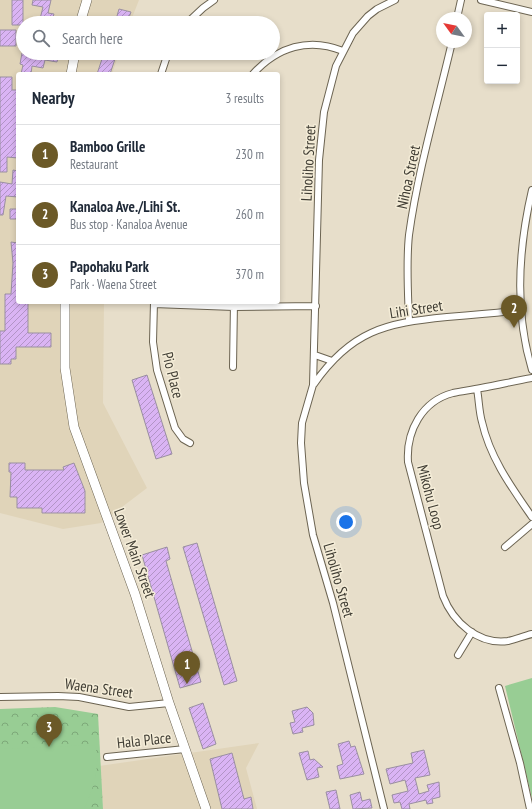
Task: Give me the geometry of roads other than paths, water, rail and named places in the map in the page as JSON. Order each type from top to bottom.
[{"type":"street","points":[[82,16],[87,0]]},
{"type":"street","points":[[194,16],[214,0]]},
{"type":"street","name":"Liholiho Street","points":[[384,809],[333,603],[313,535],[306,504],[301,443],[302,423],[314,385],[321,136],[330,88],[344,51],[353,33],[368,16],[377,9],[395,0]]},
{"type":"street","points":[[458,12],[461,0]]},
{"type":"street","points":[[481,0],[532,12]]},
{"type":"street","points":[[280,53],[294,46],[320,44],[344,51]]},
{"type":"street","name":"Nihoa Street","points":[[409,320],[409,237],[415,200],[451,48]]},
{"type":"street","points":[[71,72],[73,60]]},
{"type":"street","points":[[162,72],[166,60]]},
{"type":"street","points":[[255,72],[268,60]]},
{"type":"street","points":[[532,190],[522,241],[519,278],[520,310],[527,354],[532,370]]},
{"type":"street","name":"Lower Main Street","points":[[65,304],[65,368],[74,427],[82,452],[136,594],[169,703],[206,809]]},
{"type":"street","name":"Pio Place","points":[[154,304],[153,342],[157,370],[175,428],[180,436],[190,443]]},
{"type":"street","points":[[233,367],[234,304],[316,306]]},
{"type":"street","name":"Lihi Street","points":[[314,385],[332,361],[357,340],[375,330],[409,320],[520,310]]},
{"type":"street","points":[[316,355],[332,361]]},
{"type":"street","name":"Mikohu Loop","points":[[532,378],[444,397],[427,408],[413,428],[408,452],[408,462],[444,596],[452,615],[472,632],[486,639],[508,641],[532,634]]},
{"type":"street","points":[[477,389],[482,423],[494,455],[509,484],[532,517]]},
{"type":"street","points":[[505,547],[532,524]]},
{"type":"street","points":[[458,655],[472,632]]},
{"type":"street","points":[[499,688],[520,763],[530,809]]},
{"type":"street","name":"Waena Street","points":[[0,697],[79,697],[129,707],[169,703]]},
{"type":"street","name":"Hala Place","points":[[107,757],[185,748]]},
{"type":"place","name":"Kanaloa Ave./Lihi St.","points":[[514,328]]},
{"type":"place","name":"Bamboo Grille","points":[[187,684]]},
{"type":"place","name":"Papohaku Park","points":[[49,747]]}]
